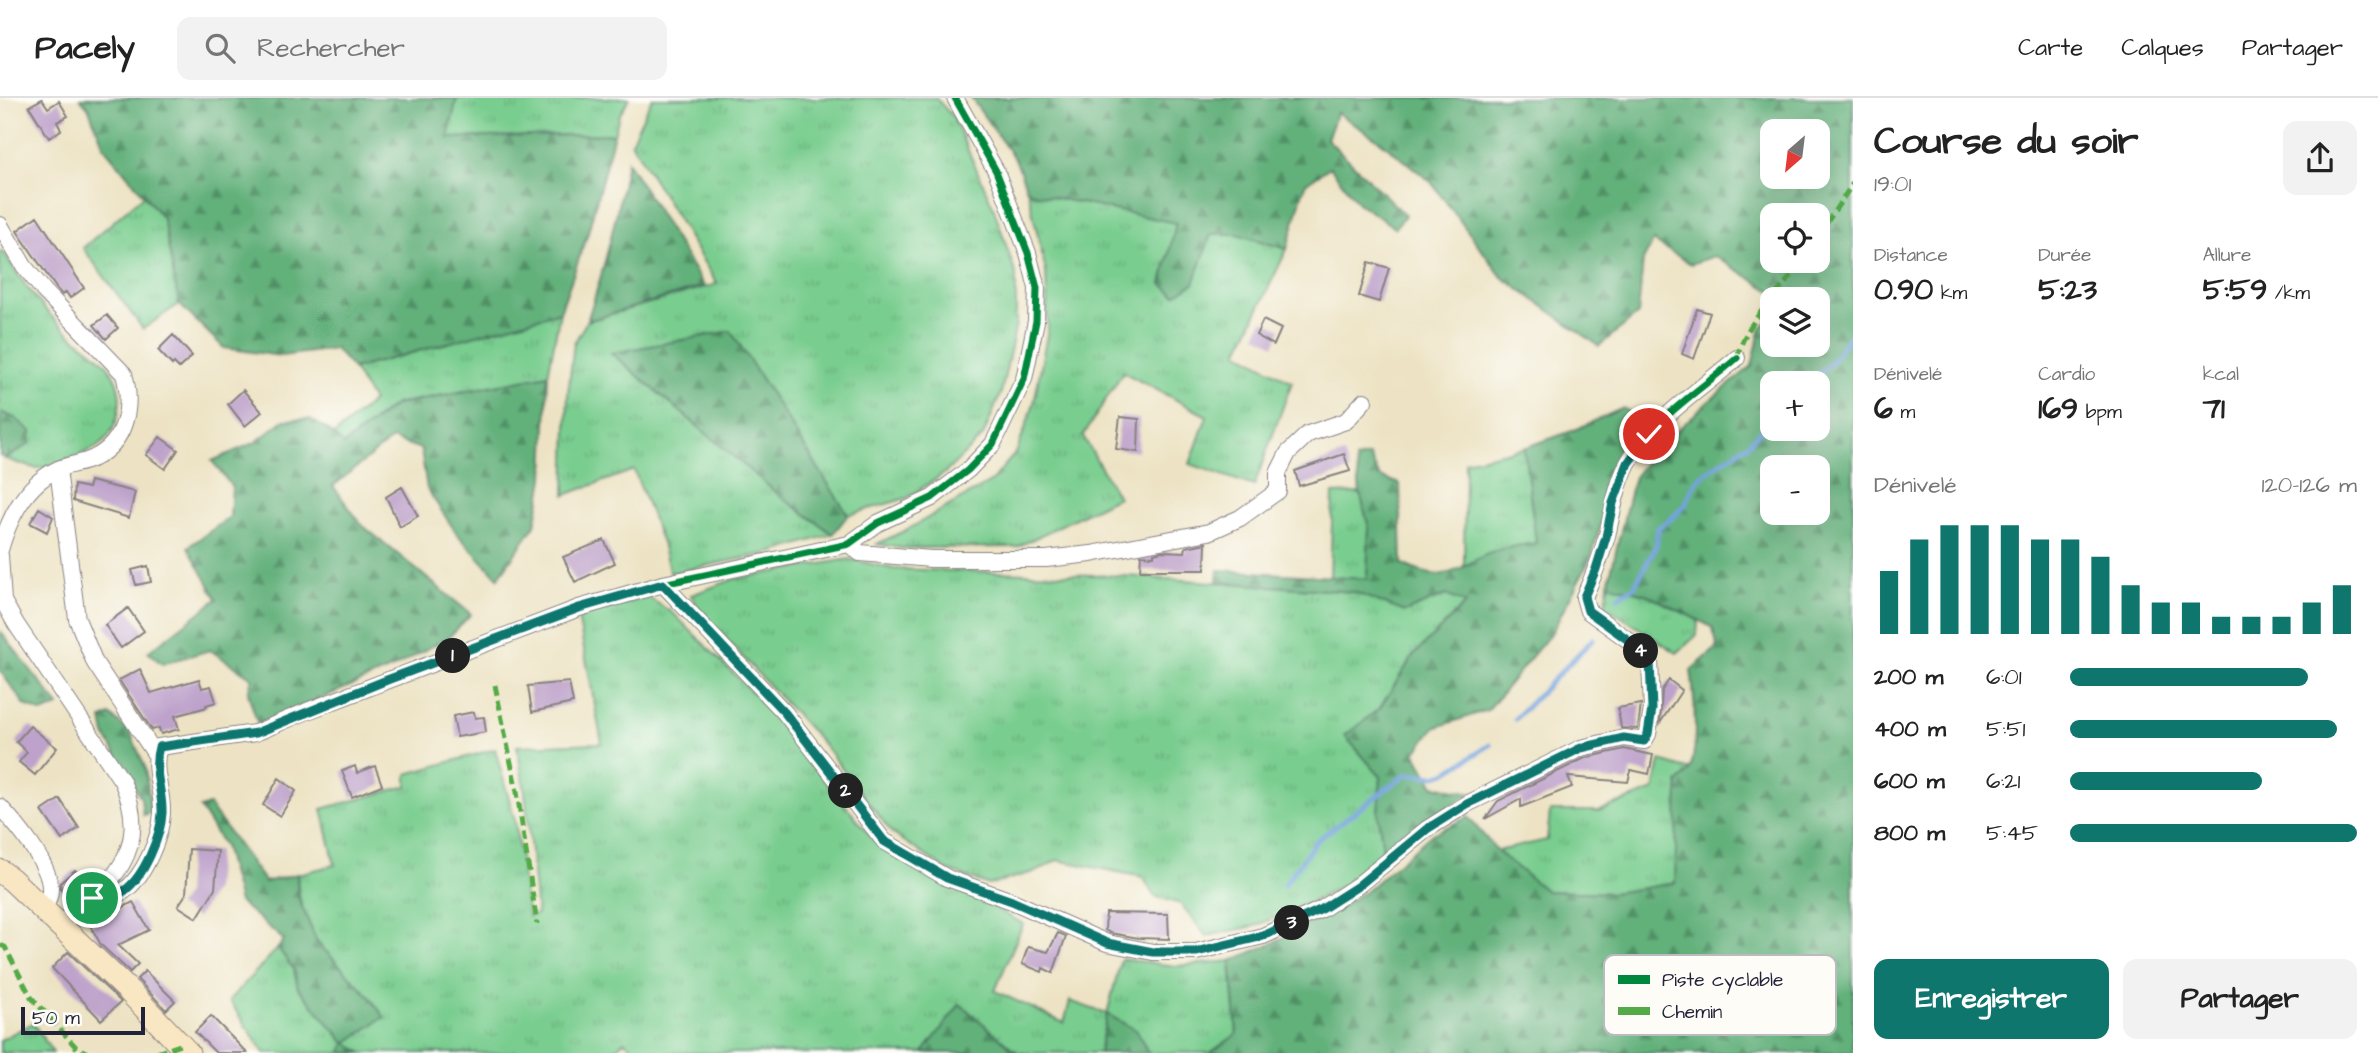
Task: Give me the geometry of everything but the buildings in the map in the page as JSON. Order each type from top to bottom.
[{"type":"street","points":[[52,918],[92,898],[123,892],[142,871],[157,838],[162,812],[155,761],[159,747],[256,733],[330,702],[579,608],[663,584],[849,544],[878,523],[932,498],[968,470],[993,444],[1024,379],[1036,321],[1037,288],[1028,253],[996,171],[955,98]]},
{"type":"street","points":[[0,225],[37,283],[124,374],[128,389],[126,419],[119,437],[109,450],[93,460],[58,469],[34,486],[14,512],[0,553],[3,601],[122,781],[131,802],[131,848],[113,878],[92,898]]},
{"type":"street","points":[[663,584],[785,713],[884,841],[947,878],[1012,901],[1107,943],[1153,952],[1196,952],[1263,936],[1331,903],[1368,878],[1427,829],[1478,798],[1581,748],[1624,738],[1644,741],[1648,734],[1652,709],[1650,661],[1638,647],[1588,611],[1584,597],[1596,569],[1613,503],[1628,463],[1657,426],[1737,358]]},
{"type":"street","points":[[849,544],[860,552],[908,558],[1046,559],[1091,554],[1209,532],[1240,518],[1278,491],[1278,473],[1289,453],[1308,435],[1346,421],[1364,401]]},
{"type":"street","points":[[58,469],[77,619],[95,663],[156,755]]},
{"type":"street","points":[[0,807],[16,824],[48,874],[52,918]]},
{"type":"street","points":[[4,877],[129,991],[188,1053]]},
{"type":"green space","points":[[80,98],[457,98],[448,138],[614,134],[587,236],[560,312],[353,369],[335,349],[281,356],[224,348],[179,304],[163,218],[104,147],[88,107]]},
{"type":"green space","points":[[457,98],[629,98],[619,116],[614,134],[447,138]]},
{"type":"green space","points":[[652,98],[936,98],[953,117],[993,206],[1016,275],[1016,324],[1001,393],[983,436],[946,472],[907,498],[848,515],[730,331],[612,353],[779,495],[833,534],[774,552],[670,573],[662,543],[634,470],[565,495],[568,393],[574,343],[587,321],[717,284],[631,142]]},
{"type":"green space","points":[[971,98],[1853,98],[1853,1053],[1210,1053],[1237,1034],[1231,961],[1273,943],[1365,892],[1432,834],[1468,817],[1497,851],[1546,891],[1613,893],[1675,883],[1678,783],[1689,771],[1694,751],[1691,670],[1718,647],[1712,627],[1648,595],[1608,584],[1634,477],[1652,454],[1752,366],[1760,331],[1760,357],[1830,357],[1830,287],[1765,287],[1715,256],[1691,264],[1653,241],[1643,260],[1638,314],[1599,346],[1502,277],[1431,182],[1380,141],[1337,113],[1327,139],[1405,215],[1395,228],[1358,203],[1330,167],[1305,184],[1287,249],[1237,234],[1211,234],[1194,283],[1175,295],[1162,284],[1176,223],[1028,192],[1016,161]]},
{"type":"green space","points":[[627,161],[704,286],[587,321],[610,242]]},
{"type":"green space","points":[[1028,192],[1176,223],[1162,284],[1194,283],[1211,234],[1237,234],[1287,249],[1238,352],[1292,382],[1254,486],[1190,464],[1207,416],[1123,372],[1083,436],[1118,497],[1017,547],[901,548],[877,544],[992,481],[1017,451],[1034,403],[1048,329],[1046,272]]},
{"type":"green space","points":[[144,195],[163,218],[179,304],[143,329],[83,248]]},
{"type":"green space","points":[[3,251],[25,285],[60,325],[109,368],[119,394],[118,416],[102,443],[42,468],[29,467],[6,459],[30,443],[15,418],[0,412],[0,252]]},
{"type":"green space","points":[[560,312],[548,375],[395,404],[343,445],[334,435],[373,401],[353,369]]},
{"type":"green space","points":[[731,331],[848,515],[833,534],[779,495],[611,353]]},
{"type":"green space","points":[[548,375],[544,479],[535,525],[498,578],[457,534],[427,489],[421,449],[392,439],[333,486],[362,525],[471,614],[450,636],[393,668],[258,725],[248,693],[252,678],[210,650],[162,664],[148,652],[217,599],[188,547],[230,517],[232,487],[212,461],[256,442],[284,420],[310,419],[328,430],[344,445],[395,405]]},
{"type":"green space","points":[[1623,408],[1640,418],[1620,460],[1591,557],[1552,632],[1488,710],[1434,728],[1415,753],[1434,786],[1473,793],[1383,850],[1378,813],[1381,777],[1345,736],[1380,708],[1413,656],[1466,603],[1446,595],[1405,612],[1354,592],[1217,582],[1218,570],[1367,579],[1369,528],[1360,493],[1356,459],[1369,456],[1380,477],[1400,484],[1402,564],[1419,571],[1444,574],[1499,550],[1536,543],[1524,448],[1572,431]]},
{"type":"green space","points":[[0,412],[15,418],[31,431],[30,443],[6,459],[0,456]]},
{"type":"green space","points":[[1524,448],[1537,543],[1498,550],[1464,567],[1465,461]]},
{"type":"green space","points":[[1360,493],[1369,528],[1367,580],[1330,577],[1333,494]]},
{"type":"green space","points":[[849,559],[894,569],[1125,576],[1354,592],[1405,612],[1446,595],[1466,603],[1413,656],[1380,708],[1345,736],[1381,777],[1378,813],[1383,850],[1352,881],[1314,901],[1255,926],[1206,936],[1181,904],[1154,896],[1143,877],[1057,860],[1040,870],[989,885],[947,870],[892,833],[824,745],[700,611],[691,595],[734,579]]},
{"type":"green space","points":[[1608,584],[1648,595],[1698,620],[1697,635],[1677,653],[1605,606]]},
{"type":"green space","points":[[648,597],[674,614],[758,698],[873,839],[1023,924],[995,991],[1064,1023],[1070,1001],[1107,1014],[1099,1053],[1018,1053],[960,1005],[923,1053],[641,1053],[624,1041],[610,1053],[363,1053],[346,1043],[342,1053],[264,1053],[229,1000],[278,948],[294,970],[298,988],[384,1017],[369,997],[317,943],[302,910],[297,874],[335,865],[322,809],[407,786],[407,774],[495,749],[515,821],[528,917],[537,914],[525,791],[517,746],[602,743],[578,617]]},
{"type":"green space","points":[[1,632],[59,706],[42,713],[25,705],[0,671]]},
{"type":"green space","points":[[110,715],[130,732],[145,767],[151,812],[143,815],[141,798],[105,735],[102,719]]},
{"type":"green space","points":[[1660,761],[1691,770],[1675,883],[1613,893],[1546,891],[1497,851],[1547,840],[1550,811],[1599,811],[1654,790]]},
{"type":"green space","points":[[209,805],[265,882],[297,874],[298,897],[317,942],[369,996],[384,1017],[346,1043],[363,1053],[342,1053],[345,1043],[298,988],[294,970],[278,948],[284,940],[239,902],[224,846],[200,808]]},
{"type":"green space","points":[[1121,959],[1177,966],[1231,961],[1237,1035],[1210,1053],[1148,1053],[1137,1031],[1107,1014]]},
{"type":"green space","points":[[960,1004],[1018,1053],[923,1053]]},
{"type":"green space","points":[[1107,1014],[1137,1031],[1148,1053],[1099,1053]]},
{"type":"green space","points":[[33,1023],[53,1053],[0,1053],[0,1040]]},
{"type":"waterway","points":[[1822,371],[1853,331]]},
{"type":"waterway","points":[[1618,597],[1634,587],[1656,546],[1658,528],[1685,505],[1695,483],[1748,444],[1760,432]]},
{"type":"waterway","points":[[1515,719],[1593,639]]},
{"type":"waterway","points":[[1284,885],[1317,840],[1407,774],[1435,776],[1446,773],[1490,745]]},
{"type":"marked path","points":[[1830,218],[1853,183]]},
{"type":"marked path","points":[[1737,358],[1756,318],[1794,273]]},
{"type":"marked path","points":[[495,685],[517,792],[537,924]]},
{"type":"marked path","points":[[0,945],[5,947],[31,997],[76,1047],[88,1053]]},
{"type":"marked path","points":[[156,1053],[180,1045]]},
{"type":"cycle path","points":[[92,898],[124,891],[138,876],[150,855],[162,813],[156,764],[159,747],[255,733],[579,608],[663,584],[849,544],[878,523],[932,498],[968,470],[993,444],[1024,379],[1036,321],[1037,288],[1028,253],[996,171],[955,98]]},
{"type":"cycle path","points":[[663,584],[785,713],[884,841],[947,878],[1012,901],[1107,943],[1153,952],[1196,952],[1263,936],[1322,909],[1358,885],[1427,829],[1467,804],[1581,748],[1624,738],[1644,741],[1648,734],[1652,709],[1650,661],[1638,647],[1588,611],[1584,597],[1605,544],[1620,481],[1628,463],[1649,433],[1663,419],[1737,358]]},
{"type":"route","points":[[92,898],[123,892],[142,871],[157,838],[162,812],[155,761],[159,747],[256,733],[387,680],[579,608],[663,584],[785,713],[884,841],[947,878],[1012,901],[1107,943],[1153,952],[1196,952],[1263,936],[1322,909],[1358,886],[1427,829],[1467,804],[1581,748],[1624,738],[1644,741],[1648,734],[1652,709],[1650,661],[1638,647],[1588,611],[1584,597],[1596,569],[1613,503],[1628,463],[1649,434]]}]
